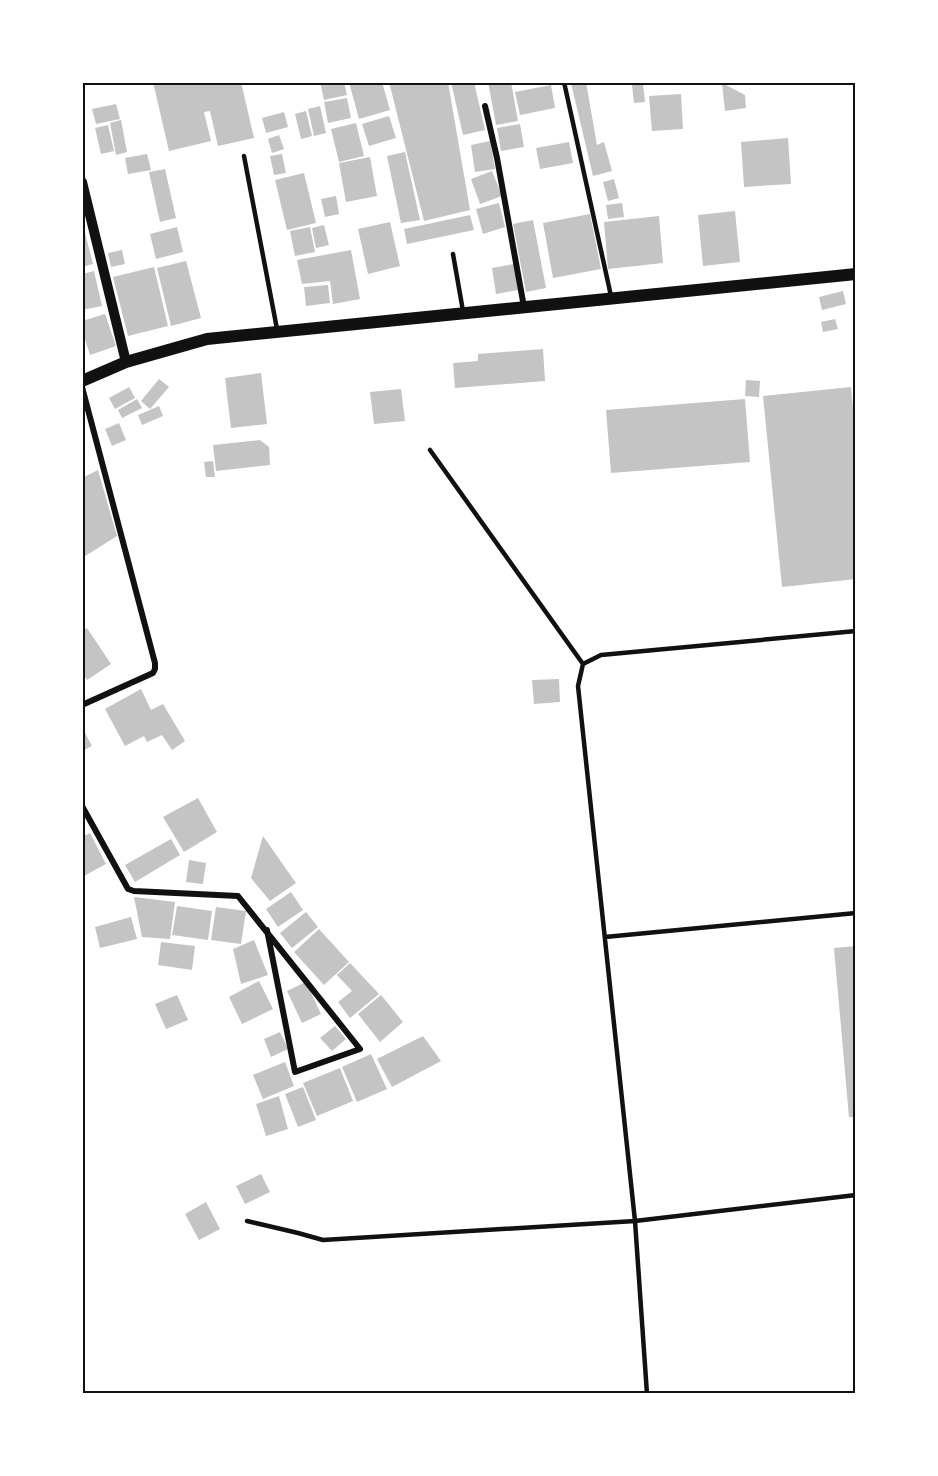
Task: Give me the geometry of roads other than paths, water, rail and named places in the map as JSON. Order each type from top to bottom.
[{"type":"main road","points":[[82,381],[126,362],[207,339],[855,274]]},
{"type":"street","points":[[485,106],[497,158],[524,307]]},
{"type":"street","points":[[82,182],[126,362]]},
{"type":"street","points":[[82,387],[155,663],[153,673],[82,705]]},
{"type":"street","points":[[82,806],[128,889],[238,896],[267,930],[360,1049],[295,1071],[267,930]]},
{"type":"lane","points":[[564,82],[612,298]]},
{"type":"lane","points":[[244,156],[278,332]]},
{"type":"lane","points":[[453,254],[463,314]]},
{"type":"lane","points":[[430,450],[583,664],[578,686],[635,1221],[647,1394]]},
{"type":"lane","points":[[583,664],[600,655],[855,631]]},
{"type":"lane","points":[[605,937],[855,913]]},
{"type":"lane","points":[[247,1221],[323,1240],[635,1221],[855,1195]]}]
